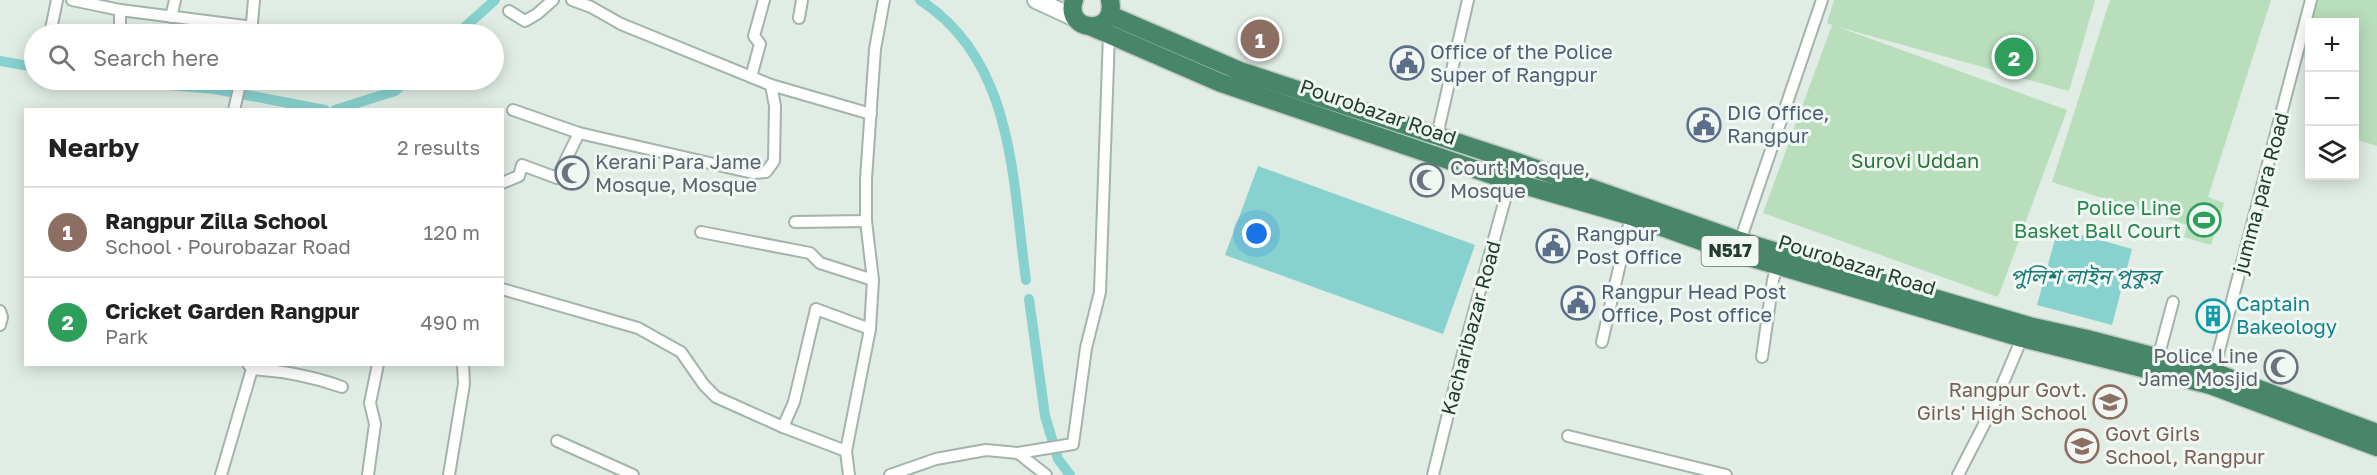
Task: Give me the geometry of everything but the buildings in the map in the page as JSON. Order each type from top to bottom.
[{"type":"highway","name":"Pourobazar Road","points":[[1110,8],[1240,71],[1438,136],[1740,241],[2029,326],[2158,358],[2377,447]]},
{"type":"highway","name":"N517","points":[[1074,9],[1080,23],[1101,31],[1110,8]]},
{"type":"highway","name":"Pourobazar Road","points":[[1101,31],[1221,83],[1510,181],[1632,216],[1732,252],[2022,338],[2211,379],[2377,433]]},
{"type":"main road","points":[[1039,2],[1065,0]]},
{"type":"main road","points":[[1039,2],[1074,9]]},
{"type":"street","points":[[53,24],[57,0]]},
{"type":"street","points":[[72,0],[212,24]]},
{"type":"street","points":[[171,17],[175,0]]},
{"type":"street","points":[[252,24],[254,0]]},
{"type":"street","points":[[509,11],[525,21],[553,0]]},
{"type":"street","points":[[572,0],[591,7],[621,24],[751,77],[871,114]]},
{"type":"street","points":[[751,77],[760,44],[754,36],[764,0]]},
{"type":"street","points":[[799,18],[802,0]]},
{"type":"street","points":[[847,472],[846,451],[870,329],[873,280],[866,221],[875,49],[884,0]]},
{"type":"street","points":[[1429,154],[1438,136],[1468,0]]},
{"type":"street","points":[[1740,241],[1822,0]]},
{"type":"street","name":"jumma para Road","points":[[2211,379],[2311,0]]},
{"type":"street","points":[[120,10],[120,24]]},
{"type":"street","points":[[890,475],[936,459],[986,450],[1018,453],[1072,444],[1086,348],[1100,292],[1101,31]]},
{"type":"street","points":[[513,110],[579,133],[753,173],[766,171],[774,161],[775,106],[771,84]]},
{"type":"street","points":[[234,108],[239,90]]},
{"type":"street","points":[[504,182],[519,176],[522,165],[557,178],[579,133]]},
{"type":"street","name":"Kacharibazar Road","points":[[1433,475],[1465,345],[1510,181]]},
{"type":"street","points":[[1602,342],[1632,216]]},
{"type":"street","points":[[795,222],[866,221]]},
{"type":"street","points":[[701,232],[810,253],[820,263],[873,280]]},
{"type":"street","points":[[1762,357],[1777,265]]},
{"type":"street","points":[[504,291],[638,328],[681,352],[704,385],[716,397],[783,427],[846,451]]},
{"type":"street","points":[[2158,358],[2173,302]]},
{"type":"street","points":[[783,427],[794,402],[816,309],[870,329]]},
{"type":"street","points":[[0,311],[2,317],[0,325]]},
{"type":"street","points":[[1958,475],[1992,409],[2022,338]]},
{"type":"street","points":[[368,475],[375,424],[370,403],[378,366]]},
{"type":"street","points":[[449,475],[464,384],[463,366]]},
{"type":"street","points":[[222,475],[250,367],[314,377],[342,387]]},
{"type":"street","points":[[1568,436],[1726,475]]},
{"type":"street","points":[[557,441],[633,475]]},
{"type":"street","points":[[1018,453],[1046,475]]},
{"type":"green space","name":"Surovi Uddan","points":[[1834,0],[2095,0],[2069,91],[1838,27],[2067,110],[1998,297],[1763,213],[1832,25],[1827,23]]},
{"type":"green space","points":[[2110,0],[2271,0],[2208,197],[2224,203],[2211,245],[2184,237],[2187,225],[2052,182]]},
{"type":"green space","points":[[2311,0],[2377,0],[2377,146],[2359,140],[2359,18],[2305,18]]},
{"type":"green space","points":[[2305,18],[2305,59],[2293,55]]},
{"type":"water","points":[[1258,166],[1475,245],[1443,334],[1225,255]]},
{"type":"water","name":"পুলিশ লাইন পুকুর","points":[[2058,228],[2132,249],[2112,325],[2037,305]]},
{"type":"waterway","points":[[468,24],[495,0]]},
{"type":"waterway","points":[[920,0],[951,25],[975,56],[992,89],[1011,164],[1026,280]]},
{"type":"waterway","points":[[0,61],[24,65]]},
{"type":"waterway","points":[[220,90],[315,108]]},
{"type":"waterway","points":[[341,108],[396,90]]},
{"type":"waterway","points":[[1029,299],[1045,416],[1058,459],[1070,475]]},
{"type":"place","name":"Rangpur Zilla School","points":[[1260,39]]},
{"type":"place","name":"Cricket Garden Rangpur","points":[[2014,57]]},
{"type":"place","name":"Office of the Police Super of Rangpur","points":[[1407,63]]},
{"type":"place","name":"DIG Office, Rangpur","points":[[1704,125]]},
{"type":"place","name":"Kerani Para Jame Mosque, Mosque","points":[[572,173]]},
{"type":"place","name":"Court Mosque, Mosque","points":[[1427,180]]},
{"type":"place","name":"Police Line Basket Ball Court","points":[[2204,220]]},
{"type":"place","name":"Rangpur Post Office","points":[[1553,246]]},
{"type":"place","name":"Rangpur Head Post Office, Post office","points":[[1578,303]]},
{"type":"place","name":"Captain Bakeology","points":[[2213,316]]},
{"type":"place","name":"Police Line Jame Mosjid","points":[[2281,367]]},
{"type":"place","name":"Rangpur Govt. Girls' High School","points":[[2110,402]]},
{"type":"place","name":"Govt Girls School, Rangpur","points":[[2082,446]]}]
